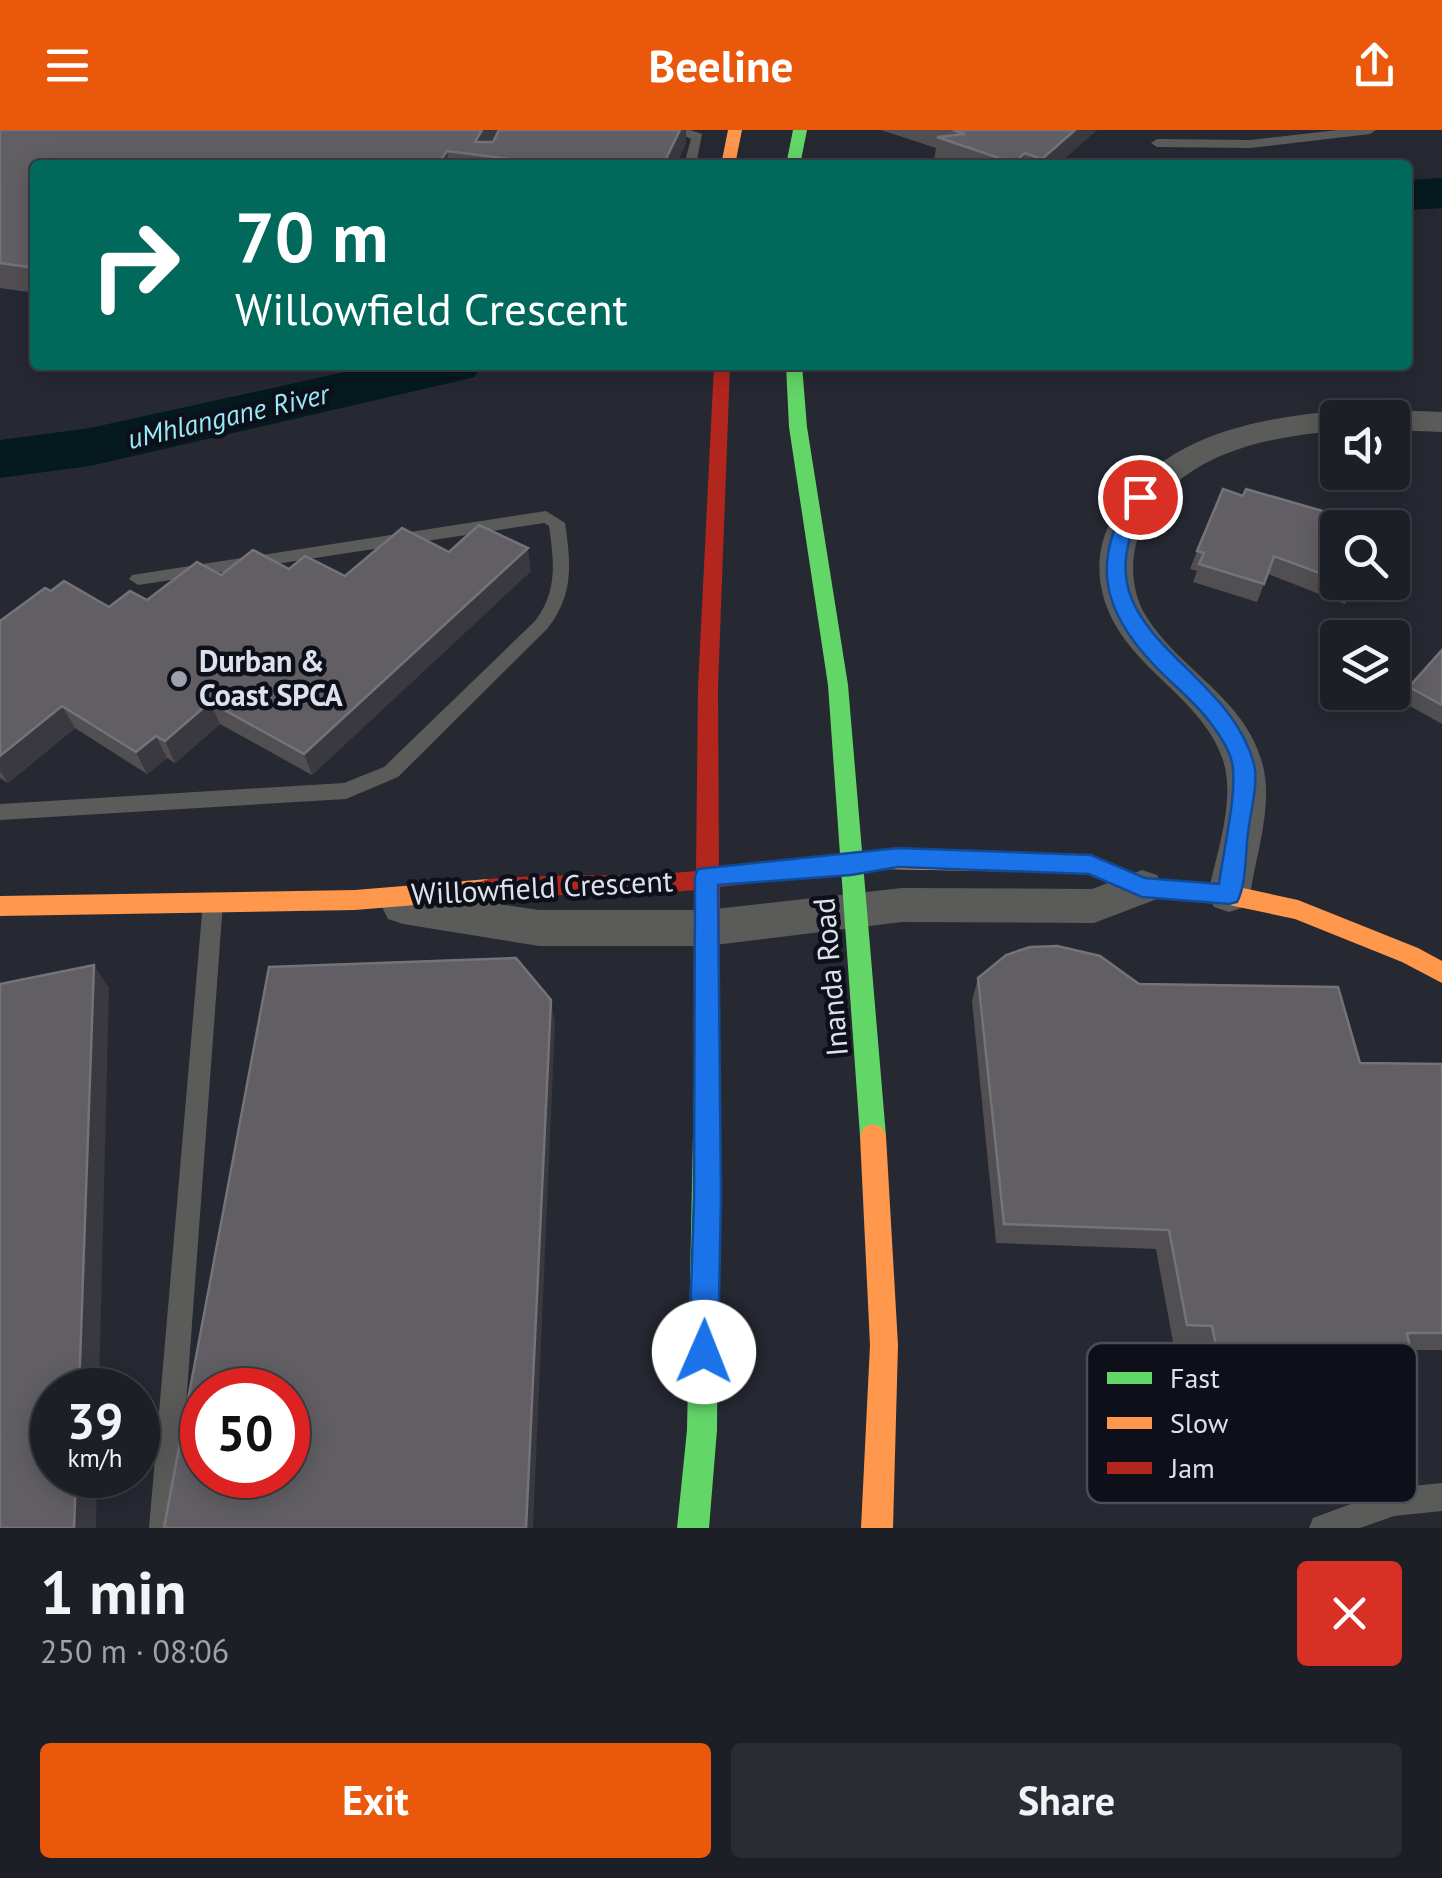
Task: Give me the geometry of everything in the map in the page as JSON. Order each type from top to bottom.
[{"type":"main road","points":[[729,160],[735,130]]},
{"type":"main road","points":[[793,160],[800,130]]},
{"type":"main road","points":[[692,1528],[702,1430],[708,1197],[708,686],[722,370]]},
{"type":"main road","name":"Inanda Road","points":[[794,370],[798,427],[838,685],[876,1171],[884,1346],[877,1528]]},
{"type":"main road","name":"Willowfield Crescent","points":[[0,906],[355,900],[553,884],[660,884],[898,858],[1091,864],[1142,887],[1229,895],[1298,910],[1442,972]]},
{"type":"street","points":[[1410,421],[1442,422]]},
{"type":"street","points":[[1229,895],[1244,768],[1230,733],[1214,711],[1160,658],[1131,621],[1118,587],[1115,555],[1124,523],[1140,497],[1163,473],[1192,455],[1233,439],[1320,423]]},
{"type":"street","name":"Willowfield Crescent","points":[[355,900],[539,928],[706,928],[902,905],[1094,906],[1142,887]]},
{"type":"lane","points":[[678,130],[698,137],[691,160]]},
{"type":"lane","points":[[1158,143],[1250,144],[1370,130]]},
{"type":"lane","points":[[0,812],[360,788],[391,772],[541,624],[554,610],[564,580],[557,523],[546,517],[138,579]]},
{"type":"lane","points":[[163,1528],[213,902]]},
{"type":"lane","points":[[1417,1500],[1442,1497]]},
{"type":"lane","points":[[1324,1528],[1391,1503]]},
{"type":"building","points":[[0,130],[482,130],[475,142],[493,142],[499,130],[680,130],[665,160],[517,160],[447,151],[441,160],[30,160],[30,267],[0,263]]},
{"type":"building","points":[[953,130],[1075,130],[1042,159],[1025,153],[1017,160],[1005,160],[937,137],[965,134]]},
{"type":"building","points":[[1223,489],[1243,496],[1246,489],[1320,510],[1320,573],[1274,556],[1264,584],[1199,564],[1204,553],[1197,551]]},
{"type":"building","points":[[479,525],[528,548],[304,754],[210,702],[165,741],[156,736],[136,752],[62,706],[0,756],[0,621],[45,588],[51,591],[64,581],[109,607],[130,591],[147,600],[197,562],[221,575],[253,550],[289,569],[305,556],[345,576],[402,528],[449,552]]},
{"type":"building","points":[[1442,650],[1442,705],[1410,686]]},
{"type":"building","points":[[1057,946],[1100,956],[1139,984],[1338,987],[1360,1063],[1442,1064],[1442,1333],[1407,1333],[1409,1343],[1215,1343],[1212,1326],[1187,1325],[1169,1230],[1004,1224],[978,978],[1006,955],[1030,947]]},
{"type":"building","points":[[516,958],[551,1000],[526,1528],[164,1528],[180,1443],[180,1498],[310,1498],[310,1368],[194,1368],[269,967]]},
{"type":"building","points":[[94,965],[80,1368],[30,1368],[30,1498],[75,1498],[74,1528],[0,1528],[0,984]]},
{"type":"waterway","name":"uMhlangane River","points":[[1412,195],[1442,193]]},
{"type":"waterway","name":"uMhlangane River","points":[[0,459],[90,447],[432,370]]},
{"type":"traffic: fast","points":[[794,160],[800,130]]},
{"type":"traffic: fast","points":[[794,370],[798,427],[838,685],[873,1136]]},
{"type":"traffic: fast","points":[[693,1528],[702,1430],[708,988]]},
{"type":"traffic: slow","points":[[729,160],[735,130]]},
{"type":"traffic: slow","points":[[882,860],[1091,864],[1142,887],[1229,895],[1298,910],[1410,955],[1442,973]]},
{"type":"traffic: slow","points":[[0,906],[355,900],[488,889]]},
{"type":"traffic: slow","points":[[873,1136],[884,1345],[877,1528]]},
{"type":"traffic: jam","points":[[708,988],[708,687],[722,370]]},
{"type":"traffic: jam","points":[[488,889],[553,883],[660,884],[882,860]]},
{"type":"place","name":"Durban & Coast SPCA","points":[[179,679]]},
{"type":"route","points":[[704,1352],[708,1197],[706,876],[851,866],[898,858],[1091,864],[1142,887],[1229,895],[1244,768],[1230,733],[1206,701],[1160,658],[1131,621],[1118,587],[1115,555],[1124,523],[1140,497]]}]
